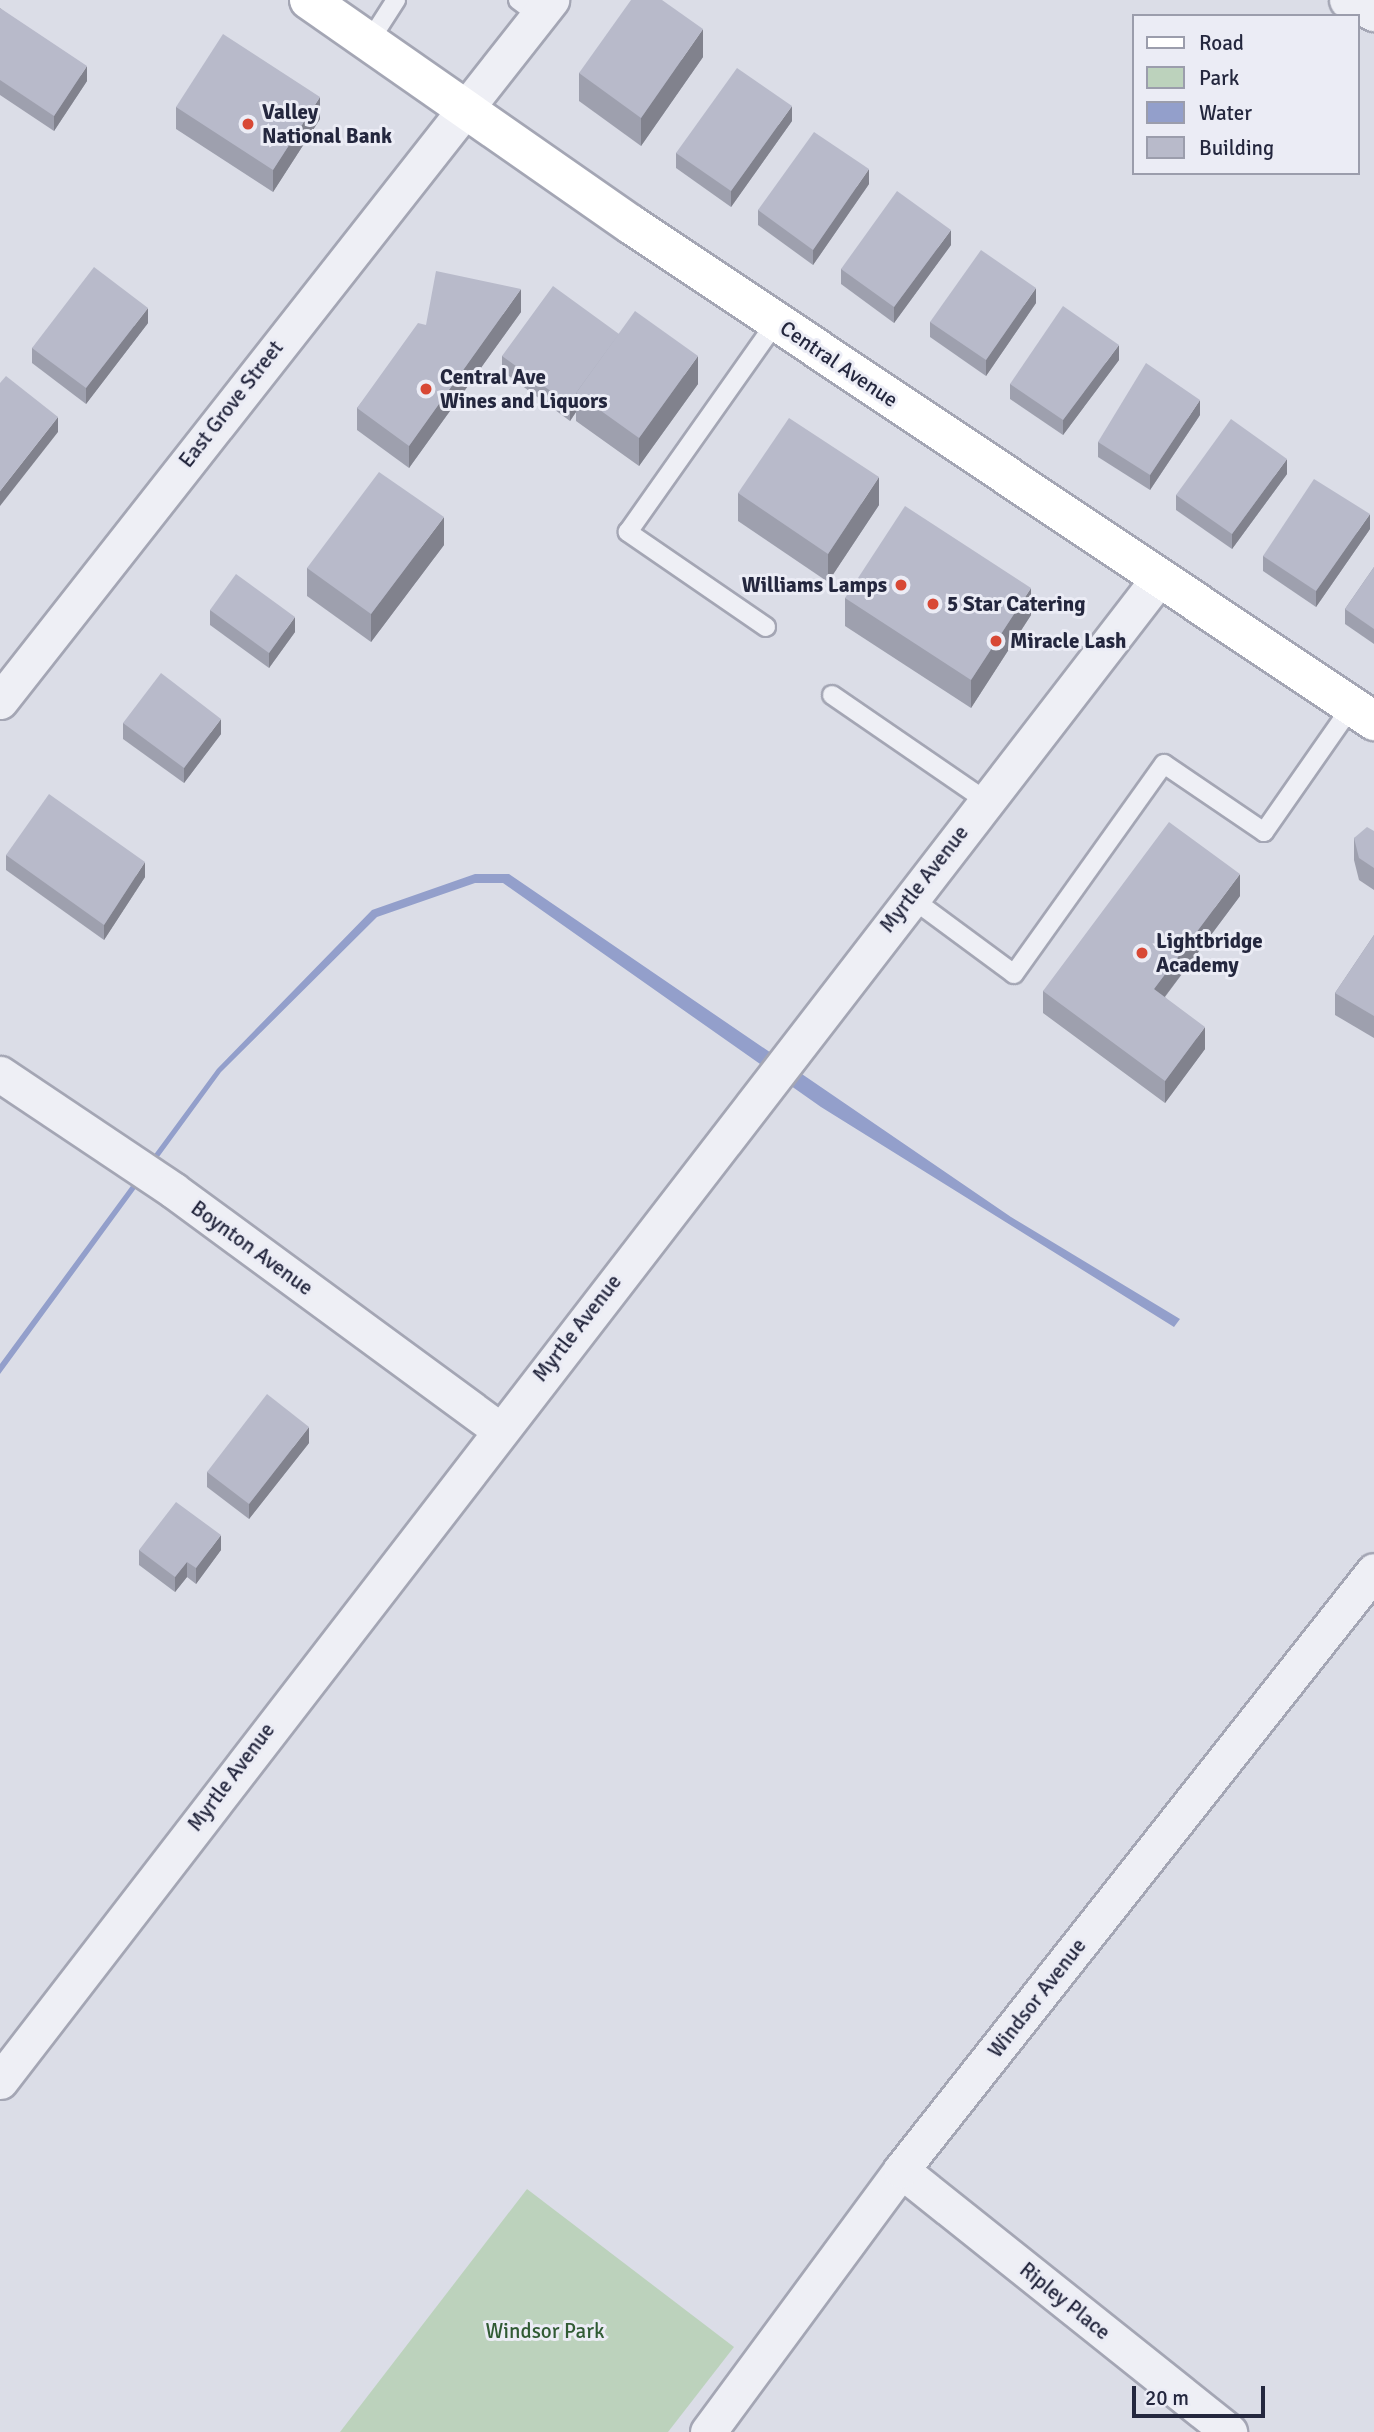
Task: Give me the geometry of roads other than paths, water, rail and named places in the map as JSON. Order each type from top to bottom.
[{"type":"main road","name":"Central Avenue","points":[[309,0],[776,322],[1363,714]]},
{"type":"street","points":[[1347,0],[1374,13]]},
{"type":"street","name":"East Grove Street","points":[[0,701],[466,110],[536,5]]},
{"type":"street","name":"Myrtle Avenue","points":[[0,2081],[498,1429],[1159,578]]},
{"type":"street","name":"Boynton Avenue","points":[[0,1074],[173,1190],[498,1429]]},
{"type":"street","name":"Windsor Avenue","points":[[708,2432],[901,2170],[1374,1571]]},
{"type":"street","name":"Ripley Place","points":[[901,2170],[1228,2432]]},
{"type":"lane","points":[[369,42],[396,0]]},
{"type":"lane","points":[[766,627],[628,532],[776,322]]},
{"type":"lane","points":[[832,695],[985,801]]},
{"type":"lane","points":[[910,897],[1014,974],[1164,764],[1264,832],[1363,714]]},
{"type":"water","points":[[475,874],[509,874],[1011,1217],[1180,1319],[1174,1327],[821,1107],[503,883],[475,883],[377,917],[221,1072],[0,1374],[0,1364],[217,1069],[372,910]]},
{"type":"place","name":"Valley National Bank","points":[[248,124]]},
{"type":"place","name":"Central Ave Wines and Liquors","points":[[426,389]]},
{"type":"place","name":"Williams Lamps","points":[[901,585]]},
{"type":"place","name":"5 Star Catering","points":[[933,604]]},
{"type":"place","name":"Miracle Lash","points":[[996,641]]},
{"type":"place","name":"Lightbridge Academy","points":[[1142,953]]},
{"type":"park label","name":"Windsor Park","points":[[545,2331]]}]
